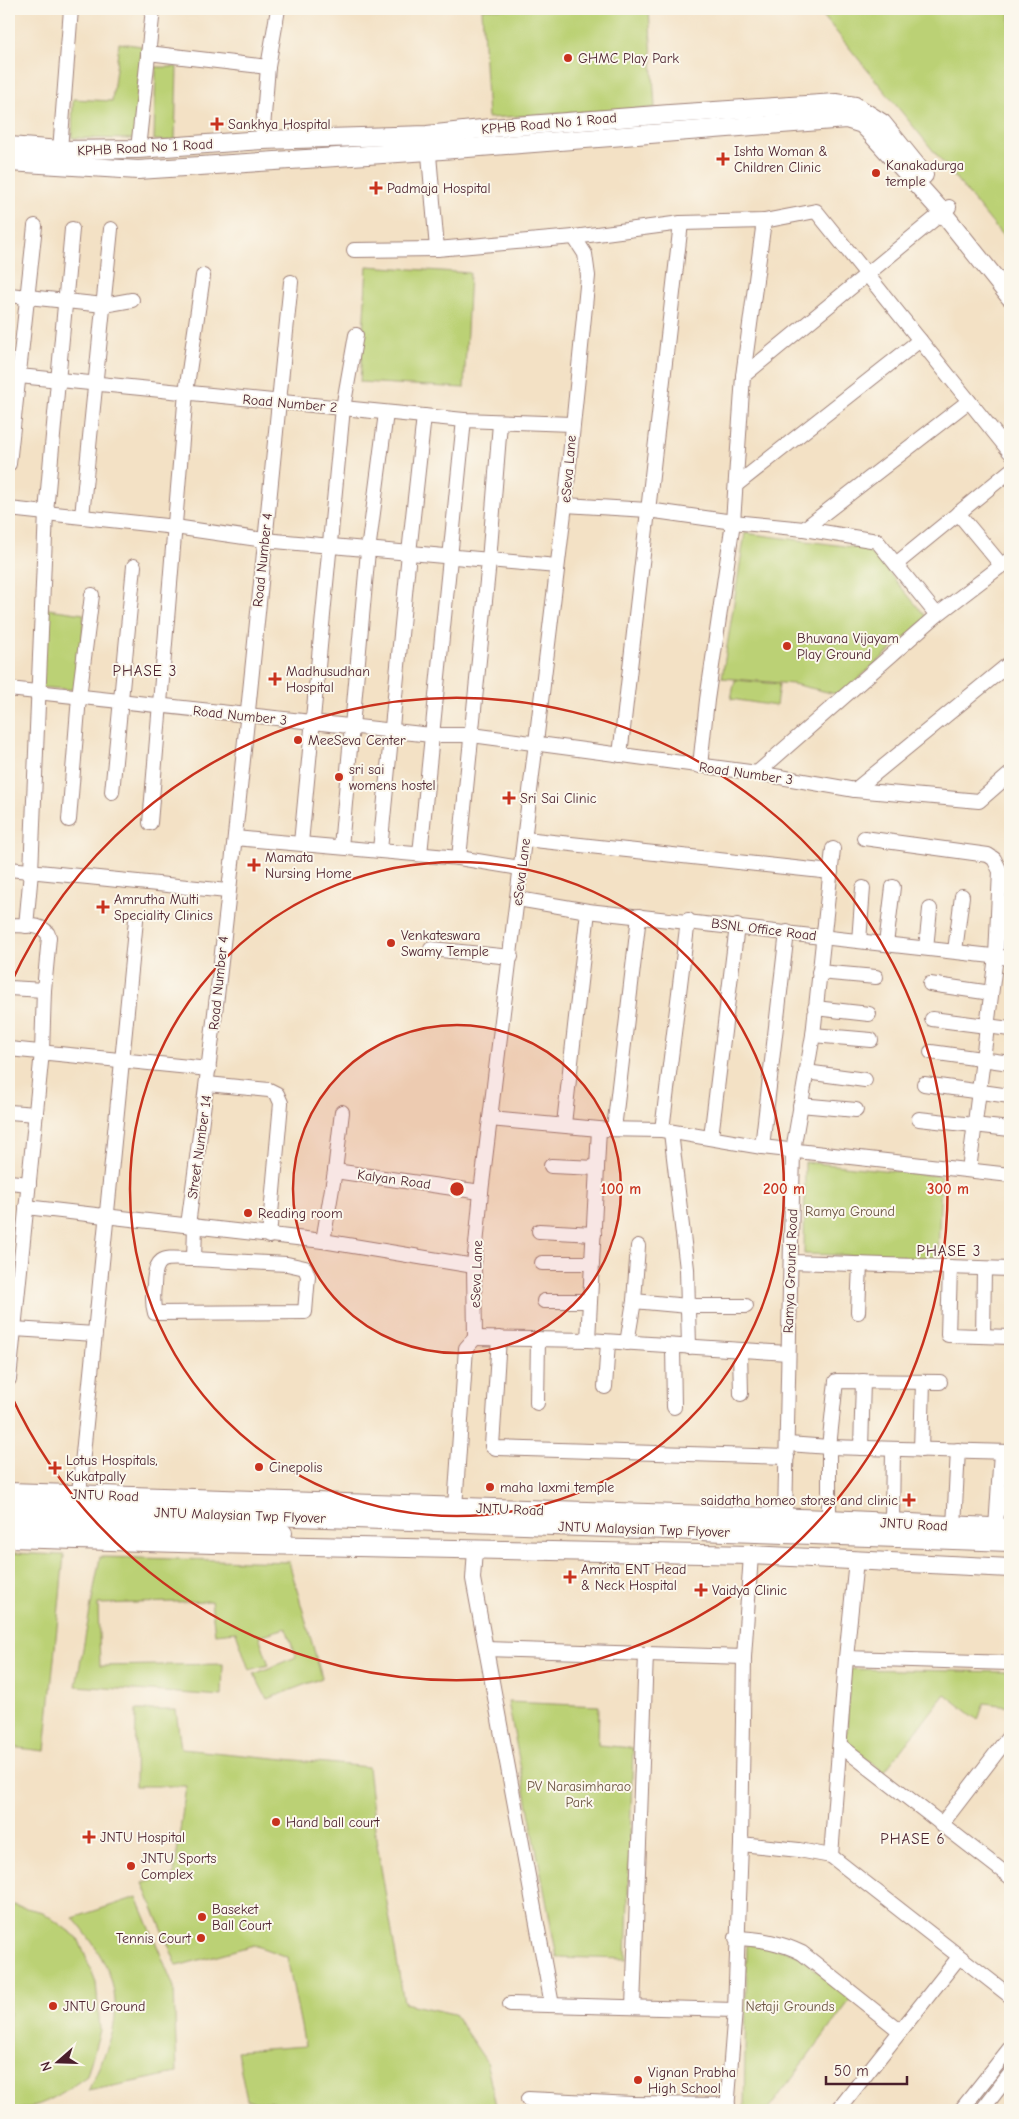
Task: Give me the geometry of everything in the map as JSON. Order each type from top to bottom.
[{"type":"main road","name":"KPHB Road No 1 Road","points":[[9,162],[138,170],[428,143],[491,128],[836,103],[855,106],[1010,280]]},
{"type":"main road","name":"KPHB Road No 1 Road","points":[[9,146],[60,150],[138,149],[262,140],[428,143]]},
{"type":"main road","points":[[946,210],[1010,297]]},
{"type":"main road","name":"JNTU Road","points":[[9,1492],[829,1519],[1003,1528]]},
{"type":"main road","name":"JNTU Malaysian Twp Flyover","points":[[9,1507],[1010,1542]]},
{"type":"main road","name":"JNTU Malaysian Twp Flyover","points":[[9,1524],[1010,1557]]},
{"type":"main road","points":[[9,1538],[751,1555],[1010,1568]]},
{"type":"street","points":[[60,150],[71,9]]},
{"type":"street","points":[[138,149],[153,9]]},
{"type":"street","points":[[262,140],[268,67],[278,9]]},
{"type":"street","points":[[148,53],[268,67]]},
{"type":"street","points":[[428,143],[438,250]]},
{"type":"street","points":[[743,376],[946,210]]},
{"type":"street","points":[[354,250],[438,250],[574,237],[681,223],[764,221],[816,212],[1010,452]]},
{"type":"street","points":[[700,766],[707,700],[733,522],[743,376],[764,221]]},
{"type":"street","points":[[620,755],[681,223]]},
{"type":"street","points":[[9,464],[13,375],[35,226]]},
{"type":"street","points":[[26,926],[31,872],[37,691],[46,512],[72,229]]},
{"type":"street","points":[[82,516],[111,229]]},
{"type":"street","name":"eSeva Lane","points":[[455,1507],[466,1348],[475,1338],[474,1266],[490,1119],[512,957],[520,868],[537,745],[565,505],[588,276],[585,254],[574,237]]},
{"type":"street","points":[[150,823],[186,392],[203,276]]},
{"type":"street","name":"Road Number 4","points":[[209,1069],[227,892],[235,838],[291,282]]},
{"type":"street","points":[[9,295],[104,305],[132,300]]},
{"type":"street","points":[[301,843],[343,408],[356,334]]},
{"type":"street","points":[[736,485],[920,340]]},
{"type":"street","name":"Road Number 2","points":[[13,375],[464,420],[500,423],[572,424]]},
{"type":"street","points":[[804,529],[969,401]]},
{"type":"street","points":[[341,847],[368,550],[386,412]]},
{"type":"street","points":[[380,850],[408,553],[424,416]]},
{"type":"street","points":[[420,854],[464,420]]},
{"type":"street","points":[[459,858],[489,561],[500,423]]},
{"type":"street","points":[[896,564],[1010,471]]},
{"type":"street","points":[[565,505],[648,510],[733,522],[804,529],[877,541],[937,615]]},
{"type":"street","points":[[9,509],[175,527],[264,540],[557,566]]},
{"type":"street","points":[[756,773],[937,615],[1006,562],[958,513]]},
{"type":"street","points":[[112,792],[134,566]]},
{"type":"street","points":[[69,820],[79,697],[92,595]]},
{"type":"street","points":[[855,790],[1010,663]]},
{"type":"street","name":"Road Number 3","points":[[9,689],[431,735],[472,735],[756,773],[855,790],[979,802],[1010,774]]},
{"type":"street","points":[[235,838],[459,858],[520,868]]},
{"type":"street","points":[[864,838],[988,855],[994,859],[1000,872],[996,956],[981,1059],[969,1170]]},
{"type":"street","points":[[525,839],[831,872]]},
{"type":"street","name":"Ramya Ground Road","points":[[785,1518],[794,1150],[825,936],[833,849]]},
{"type":"street","points":[[9,870],[227,892]]},
{"type":"street","points":[[886,944],[893,887]]},
{"type":"street","points":[[859,941],[863,888]]},
{"type":"street","points":[[956,951],[962,896]]},
{"type":"street","name":"BSNL Office Road","points":[[518,899],[588,911],[688,920],[1010,958]]},
{"type":"street","points":[[926,948],[930,909]]},
{"type":"street","points":[[564,1124],[588,911]]},
{"type":"street","points":[[614,1129],[640,916]]},
{"type":"street","points":[[79,1494],[136,920]]},
{"type":"street","points":[[688,920],[667,1131],[687,1269],[689,1347]]},
{"type":"street","points":[[9,925],[39,927],[48,933],[42,1052],[9,1379]]},
{"type":"street","points":[[711,1137],[737,926]]},
{"type":"street","points":[[762,1147],[787,932]]},
{"type":"street","points":[[430,949],[512,957]]},
{"type":"street","points":[[819,972],[876,977]]},
{"type":"street","points":[[930,984],[991,993]]},
{"type":"street","points":[[9,988],[44,990]]},
{"type":"street","points":[[815,1008],[869,1014]]},
{"type":"street","points":[[932,1019],[1010,1029]]},
{"type":"street","points":[[812,1035],[871,1040]]},
{"type":"street","points":[[9,1049],[209,1069]]},
{"type":"street","points":[[931,1052],[1010,1063]]},
{"type":"street","name":"Street Number 14","points":[[194,1259],[192,1225],[209,1069]]},
{"type":"street","points":[[806,1072],[865,1080]]},
{"type":"street","points":[[207,1084],[269,1090],[277,1094],[281,1102],[268,1236]]},
{"type":"street","points":[[924,1084],[1010,1096]]},
{"type":"street","points":[[800,1105],[856,1110]]},
{"type":"street","points":[[9,1112],[36,1114]]},
{"type":"street","points":[[323,1242],[336,1171],[342,1112]]},
{"type":"street","points":[[490,1119],[599,1128],[667,1131],[762,1147],[1010,1175]]},
{"type":"street","points":[[919,1119],[1010,1129]]},
{"type":"street","points":[[588,1340],[599,1128]]},
{"type":"street","points":[[551,1166],[597,1168]]},
{"type":"street","name":"Kalyan Road","points":[[336,1171],[482,1192]]},
{"type":"street","points":[[9,1182],[29,1184]]},
{"type":"street","points":[[26,1207],[192,1225],[323,1242],[474,1266]]},
{"type":"street","points":[[539,1231],[594,1234]]},
{"type":"street","points":[[628,1343],[634,1301],[638,1246]]},
{"type":"street","points":[[164,1259],[194,1259],[287,1264],[305,1268],[308,1276],[305,1312],[155,1312],[152,1306],[154,1269],[157,1263],[164,1259]]},
{"type":"street","points":[[791,1262],[1010,1269]]},
{"type":"street","points":[[542,1263],[592,1263]]},
{"type":"street","points":[[858,1312],[860,1264]]},
{"type":"street","points":[[950,1268],[948,1335],[1010,1337]]},
{"type":"street","points":[[983,1336],[984,1269]]},
{"type":"street","points":[[544,1301],[590,1301]]},
{"type":"street","points":[[634,1301],[688,1306],[746,1306]]},
{"type":"street","points":[[14,1329],[96,1334]]},
{"type":"street","points":[[475,1338],[588,1340],[788,1353]]},
{"type":"street","points":[[499,1338],[492,1446],[496,1448],[787,1450],[829,1447],[1006,1452],[1003,1528]]},
{"type":"street","points":[[536,1403],[538,1339]]},
{"type":"street","points":[[605,1387],[608,1342]]},
{"type":"street","points":[[674,1346],[674,1407]]},
{"type":"street","points":[[740,1350],[741,1394]]},
{"type":"street","points":[[829,1519],[829,1447],[834,1384],[839,1380],[940,1382]]},
{"type":"street","points":[[861,1448],[863,1381]]},
{"type":"street","points":[[921,1450],[924,1382]]},
{"type":"street","points":[[892,1522],[893,1449]]},
{"type":"street","points":[[954,1526],[958,1450]]},
{"type":"street","points":[[475,1548],[473,1579],[495,1687],[552,2005]]},
{"type":"street","points":[[528,2099],[633,2107],[728,2108],[735,2010],[736,1938],[741,1844],[744,1658],[751,1555]]},
{"type":"street","points":[[831,1856],[841,1746],[846,1658],[856,1560]]},
{"type":"street","points":[[486,1649],[744,1658]]},
{"type":"street","points":[[633,2007],[646,1654]]},
{"type":"street","points":[[846,1658],[1010,1663]]},
{"type":"street","points":[[941,1825],[1010,1735]]},
{"type":"street","points":[[841,1746],[1010,1877]]},
{"type":"street","points":[[741,1844],[799,1850],[831,1856],[1010,1996]]},
{"type":"street","points":[[736,1938],[761,1939],[786,1945],[802,1953],[900,2031]]},
{"type":"street","points":[[838,2110],[959,1957]]},
{"type":"street","points":[[510,2004],[735,2010]]},
{"type":"street","points":[[961,2110],[1009,2053]]},
{"type":"street","points":[[982,2110],[1010,2074]]},
{"type":"green space","name":"GHMC Play Park","points":[[482,9],[649,9],[655,108],[488,118]]},
{"type":"green space","points":[[816,9],[1010,9],[1010,245],[825,18]]},
{"type":"green space","points":[[119,43],[142,46],[134,139],[72,138],[73,99],[112,101]]},
{"type":"green space","points":[[156,67],[177,67],[175,141],[154,140]]},
{"type":"green space","points":[[367,266],[470,273],[464,388],[360,382]]},
{"type":"green space","points":[[745,533],[867,549],[927,618],[840,695],[793,684],[722,678]]},
{"type":"green space","points":[[41,608],[84,614],[79,690],[35,687]]},
{"type":"green space","points":[[735,680],[779,684],[776,706],[731,699]]},
{"type":"green space","name":"Ramya Ground","points":[[805,1162],[941,1176],[938,1258],[804,1254]]},
{"type":"green space","points":[[9,1553],[64,1555],[45,1751],[9,1747]]},
{"type":"green space","points":[[100,1557],[289,1562],[322,1678],[267,1699],[254,1674],[296,1657],[286,1628],[259,1636],[269,1665],[249,1670],[236,1632],[215,1634],[211,1601],[98,1604],[100,1666],[223,1664],[222,1696],[76,1686]]},
{"type":"green space","points":[[850,1669],[1010,1672],[1010,1706],[984,1703],[978,1720],[945,1694],[884,1772],[846,1743]]},
{"type":"green space","name":"PV Narasimharao Park","points":[[508,1702],[599,1706],[598,1745],[633,1748],[626,1959],[557,1957]]},
{"type":"green space","points":[[136,1710],[176,1710],[181,1749],[368,1767],[376,1838],[404,2003],[454,2014],[486,2061],[497,2110],[281,2110],[281,2103],[247,2100],[237,2051],[305,2046],[287,1957],[254,1945],[177,1966],[143,1883],[174,1875],[186,1786],[135,1786]]},
{"type":"green space","points":[[137,1897],[174,1987],[177,2073],[88,2091],[112,2034],[115,2001],[113,1986],[101,1957],[73,1918]]},
{"type":"green space","name":"JNTU Ground","points":[[9,1904],[43,1912],[78,1938],[96,1982],[100,2030],[87,2076],[41,2104],[9,2110]]},
{"type":"green space","name":"Netaji Grounds","points":[[747,1943],[795,1953],[851,1999],[768,2110],[744,2110]]},
{"type":"place","name":"GHMC Play Park","points":[[568,58]]},
{"type":"place","name":"Sankhya Hospital","points":[[217,124]]},
{"type":"place","name":"Ishta Woman & Children Clinic","points":[[723,159]]},
{"type":"place","name":"Kanakadurga temple","points":[[876,173]]},
{"type":"place","name":"Padmaja Hospital","points":[[376,188]]},
{"type":"place","name":"Bhuvana Vijayam Play Ground","points":[[787,646]]},
{"type":"place","name":"Madhusudhan Hospital","points":[[275,679]]},
{"type":"place","name":"MeeSeva Center","points":[[298,740]]},
{"type":"place","name":"sri sai womens hostel","points":[[339,777]]},
{"type":"place","name":"Sri Sai Clinic","points":[[509,798]]},
{"type":"place","name":"Mamata Nursing Home","points":[[254,865]]},
{"type":"place","name":"Amrutha Multi Speciality Clinics","points":[[103,907]]},
{"type":"place","name":"Venkateswara Swamy Temple","points":[[391,943]]},
{"type":"place","name":"Reading room","points":[[248,1213]]},
{"type":"place","name":"Cinepolis","points":[[259,1467]]},
{"type":"place","name":"Lotus Hospitals, Kukatpally","points":[[55,1468]]},
{"type":"place","name":"maha laxmi temple","points":[[490,1487]]},
{"type":"place","name":"saidatha homeo stores and clinic","points":[[909,1500]]},
{"type":"place","name":"Amrita ENT Head & Neck Hospital","points":[[570,1577]]},
{"type":"place","name":"Vaidya Clinic","points":[[701,1590]]},
{"type":"place","name":"Hand ball court","points":[[276,1822]]},
{"type":"place","name":"JNTU Hospital","points":[[89,1837]]},
{"type":"place","name":"JNTU Sports Complex","points":[[131,1866]]},
{"type":"place","name":"Baseket Ball Court","points":[[202,1917]]},
{"type":"place","name":"Tennis Court","points":[[201,1938]]},
{"type":"place","name":"JNTU Ground","points":[[53,2006]]},
{"type":"place","name":"Vignan Prabha High School","points":[[638,2080]]},
{"type":"district","name":"PHASE 3","points":[[145,671]]},
{"type":"district","name":"PHASE 3","points":[[949,1251]]},
{"type":"district","name":"PHASE 6","points":[[913,1839]]}]
